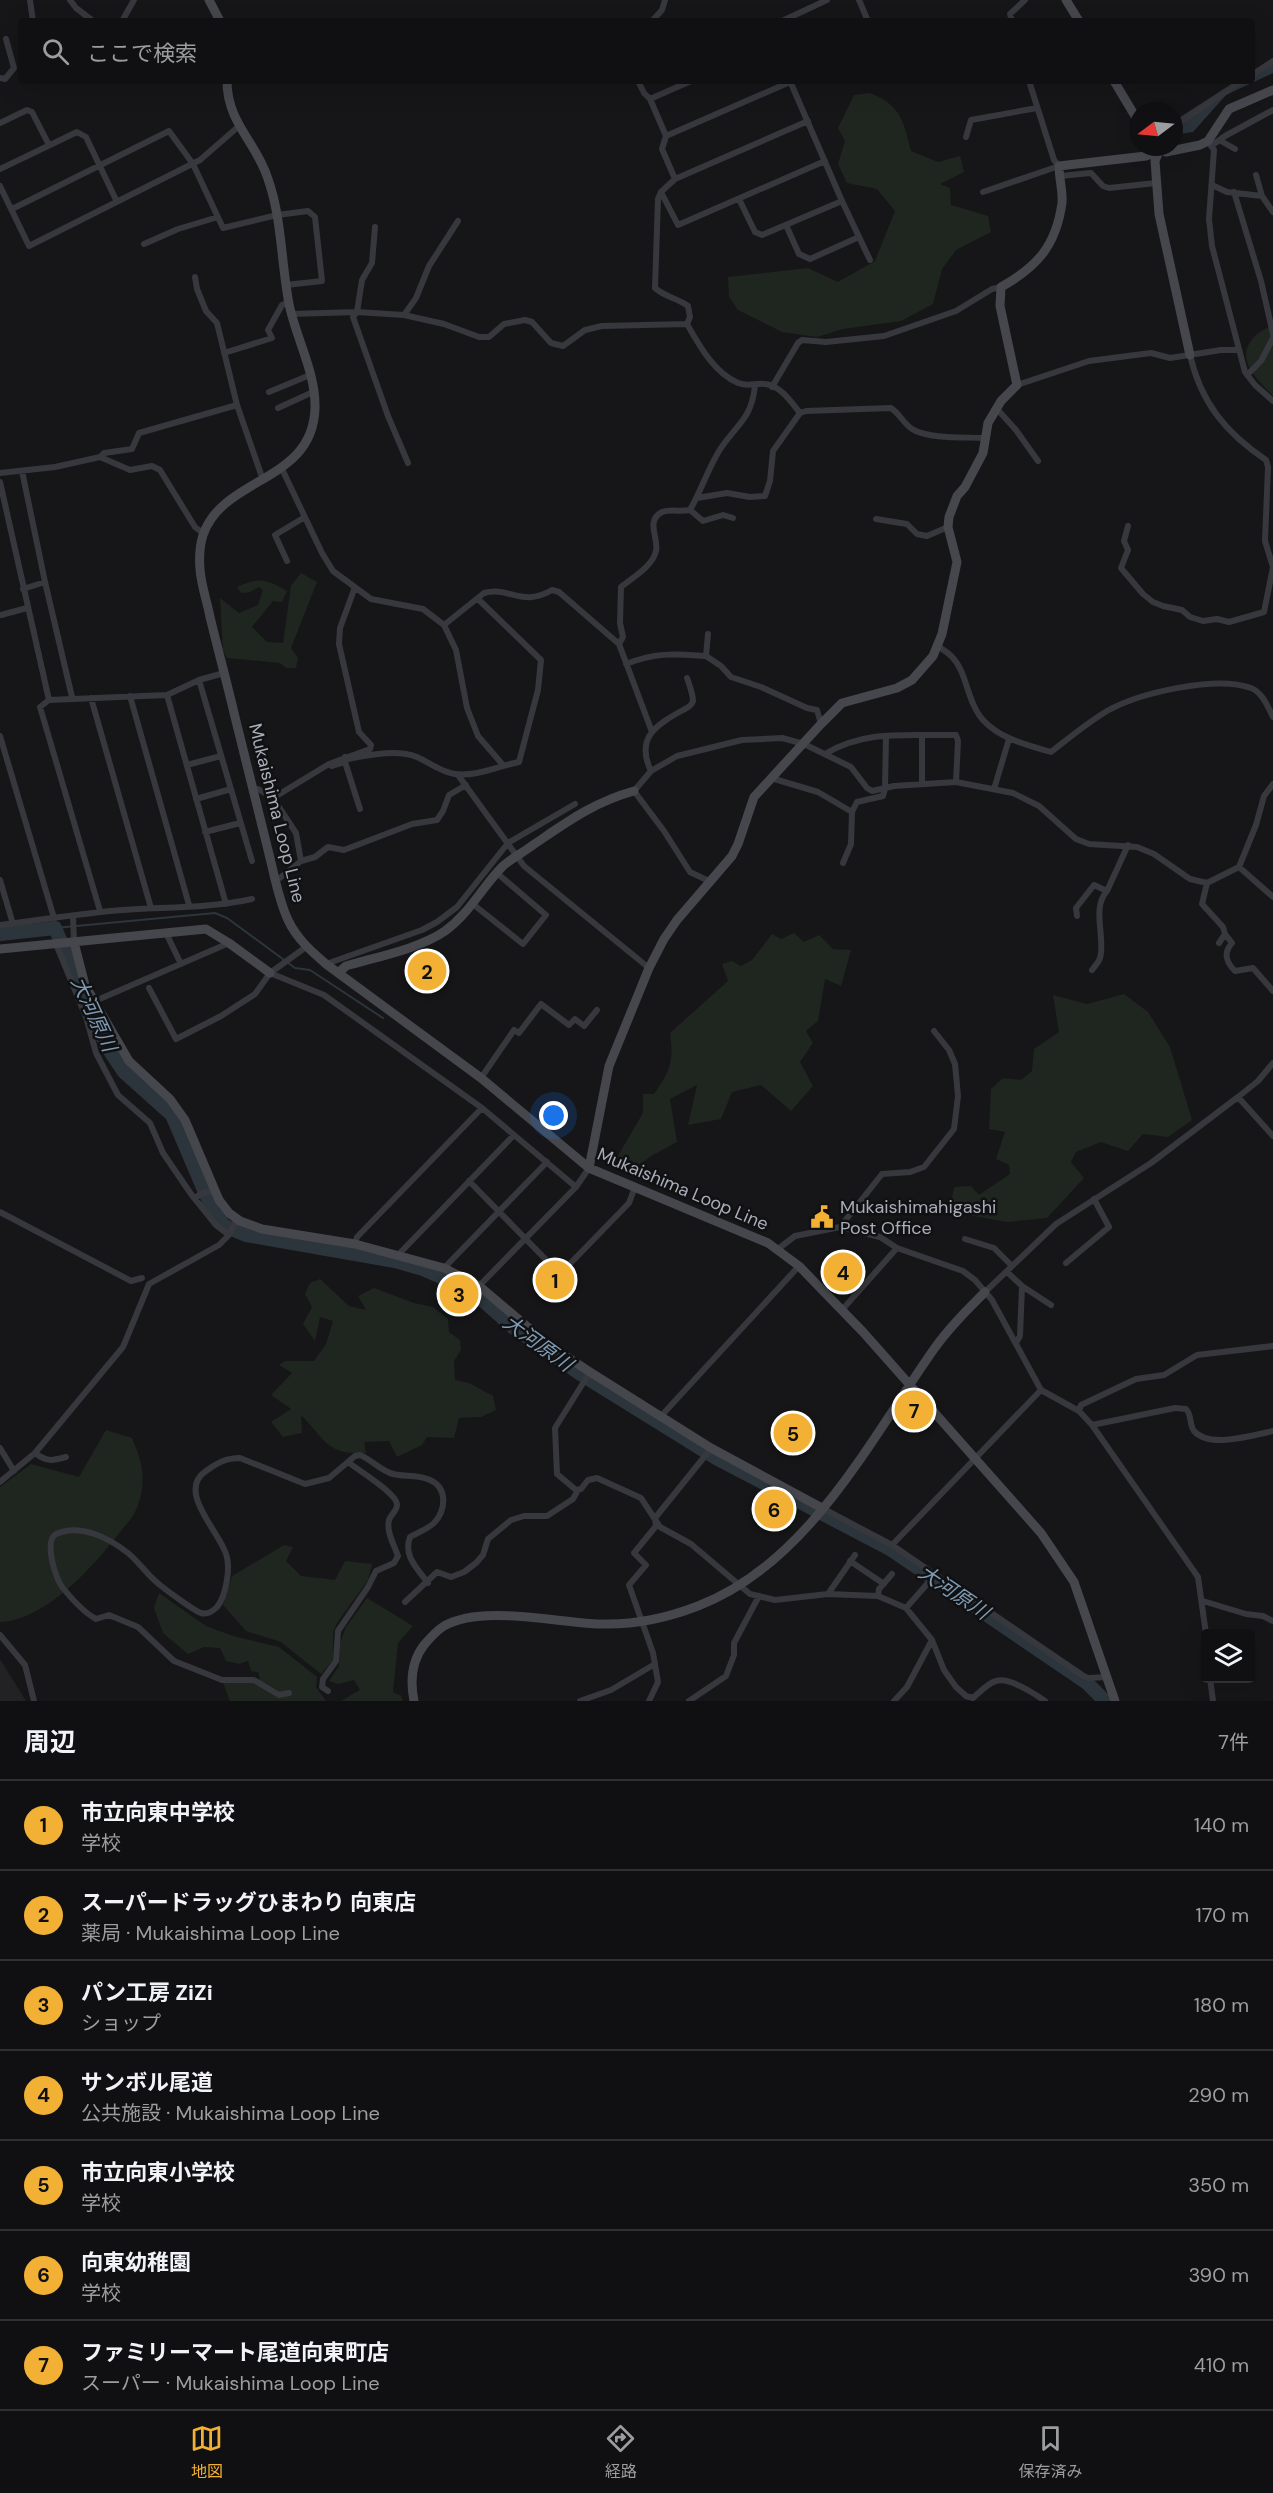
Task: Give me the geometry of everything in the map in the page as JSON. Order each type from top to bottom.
[{"type":"street","points":[[30,0],[33,18]]},
{"type":"street","points":[[70,0],[89,18]]},
{"type":"street","points":[[124,18],[134,0]]},
{"type":"street","points":[[208,0],[218,18]]},
{"type":"street","points":[[655,18],[662,10],[665,0]]},
{"type":"street","points":[[788,18],[827,0]]},
{"type":"street","points":[[860,0],[867,18]]},
{"type":"street","points":[[1011,18],[1010,14],[1025,0]]},
{"type":"street","points":[[1066,0],[1077,18]]},
{"type":"street","points":[[0,78],[5,79],[14,68],[6,39]]},
{"type":"street","points":[[1255,73],[1273,61]]},
{"type":"street","name":"Mukaishima Loop Line","points":[[227,84],[229,104],[268,176],[277,215],[288,302],[310,375],[315,408],[308,439],[296,456],[282,469],[224,504],[212,519],[204,534],[200,571],[276,881],[301,950],[326,964],[480,1078],[589,1168],[778,1249],[799,1266],[976,1458],[1041,1533],[1061,1560],[1083,1606],[1107,1677],[1112,1700]]},
{"type":"street","points":[[640,84],[650,99],[666,136],[662,149],[675,179]]},
{"type":"street","points":[[650,99],[684,84]]},
{"type":"street","points":[[666,136],[783,84]]},
{"type":"street","points":[[791,84],[870,260]]},
{"type":"street","points":[[772,387],[802,340],[826,342],[884,336],[956,311],[1033,267],[1044,253],[1055,231],[1062,202],[1059,166],[1054,160],[1030,84]]},
{"type":"street","points":[[1116,84],[1129,106]]},
{"type":"street","points":[[1183,120],[1237,84]]},
{"type":"street","points":[[1210,144],[1229,109],[1273,90]]},
{"type":"street","points":[[966,137],[971,120],[1037,108]]},
{"type":"street","points":[[0,123],[27,110],[32,112],[49,145]]},
{"type":"street","points":[[1183,147],[1221,141],[1273,110]]},
{"type":"street","points":[[687,324],[690,317],[688,306],[680,300],[663,295],[655,288],[657,211],[661,192],[675,179],[808,121]]},
{"type":"street","points":[[0,186],[29,246],[193,164],[239,126]]},
{"type":"street","points":[[12,209],[169,131],[193,164],[223,228],[277,215],[308,211],[315,217],[322,281],[286,285]]},
{"type":"street","points":[[0,168],[77,132],[86,137],[117,202]]},
{"type":"street","points":[[1221,141],[1235,150]]},
{"type":"street","points":[[1210,144],[1214,150],[1209,219],[1212,246],[1246,375],[1273,401]]},
{"type":"street","points":[[983,192],[1059,166],[1146,156]]},
{"type":"street","points":[[1128,526],[1124,541],[1128,550],[1121,568],[1153,602],[1182,609],[1190,617],[1203,621],[1217,619],[1229,622],[1264,612],[1273,567],[1265,541],[1268,467],[1266,460],[1240,442],[1205,400],[1194,373],[1159,214],[1155,156]]},
{"type":"street","points":[[661,192],[678,225],[825,161]]},
{"type":"street","points":[[1060,176],[1090,173],[1103,186],[1109,188],[1156,183]]},
{"type":"street","points":[[1256,175],[1262,196],[1273,212]]},
{"type":"street","points":[[1212,185],[1234,192],[1262,196]]},
{"type":"street","points":[[1234,192],[1262,280],[1273,336],[1261,361],[1246,375]]},
{"type":"street","points":[[739,199],[755,232],[762,235],[842,201]]},
{"type":"street","points":[[144,244],[178,229],[218,217]]},
{"type":"street","points":[[405,315],[416,298],[429,266],[458,221]]},
{"type":"street","points":[[786,225],[799,254],[810,259],[859,237]]},
{"type":"street","points":[[375,227],[372,263],[362,280],[357,312],[353,317],[408,463]]},
{"type":"street","points":[[195,277],[206,311],[217,323],[237,405],[263,480]]},
{"type":"street","points":[[1001,287],[1000,306],[1017,385]]},
{"type":"street","points":[[224,353],[272,338],[268,330],[282,305],[288,302]]},
{"type":"street","points":[[291,314],[357,312],[405,315],[444,324],[479,337],[489,337],[504,324],[525,320],[532,322],[551,343],[563,346],[585,330],[602,326],[687,324]]},
{"type":"street","points":[[687,324],[709,359],[723,374],[737,383],[755,386],[766,384],[772,387],[789,398],[800,413]]},
{"type":"street","points":[[479,1286],[576,1186],[589,1168],[609,1066],[649,968],[664,939],[709,881],[732,856],[754,797],[842,703],[897,688],[912,680],[938,646],[957,562],[948,527],[957,496],[965,487],[983,453],[988,423],[997,409],[1017,385],[1089,361],[1151,353],[1170,358],[1238,350]]},
{"type":"street","points":[[269,392],[310,375]]},
{"type":"street","points":[[690,510],[701,491],[701,483],[720,449],[748,415],[753,404],[755,386]]},
{"type":"street","points":[[278,408],[313,392]]},
{"type":"street","points":[[0,473],[55,467],[100,457],[104,453],[132,449],[139,433],[237,405]]},
{"type":"street","points":[[800,413],[891,408],[899,413],[912,429],[938,436],[984,438]]},
{"type":"street","points":[[997,409],[1016,430],[1038,461]]},
{"type":"street","points":[[697,498],[727,493],[750,497],[765,496],[770,481],[773,451],[800,413]]},
{"type":"street","points":[[100,457],[130,470],[152,466],[160,470],[195,527],[204,534]]},
{"type":"street","points":[[282,469],[333,571],[371,599],[423,609],[444,626],[456,650],[467,708],[478,736],[503,765]]},
{"type":"street","points":[[22,471],[72,697]]},
{"type":"street","points":[[0,482],[49,700]]},
{"type":"street","points":[[619,644],[623,637],[620,623],[621,587],[649,563],[656,551],[653,525],[658,515],[665,511],[690,510],[703,521],[723,515],[733,518]]},
{"type":"street","points":[[287,561],[275,535],[305,518]]},
{"type":"street","points":[[876,519],[907,524],[917,534],[927,536],[948,527]]},
{"type":"street","points":[[23,589],[45,582]]},
{"type":"street","points":[[273,798],[329,764],[370,749],[371,745],[359,732],[339,644],[342,621],[355,587]]},
{"type":"street","points":[[444,626],[492,591],[520,598],[543,596],[552,590],[560,592],[619,644],[652,732]]},
{"type":"street","points":[[345,757],[348,759],[384,753],[415,756],[444,772],[458,775],[519,762],[538,690],[541,660],[478,599]]},
{"type":"street","points":[[1,615],[27,608]]},
{"type":"street","points":[[706,656],[708,634]]},
{"type":"street","points":[[938,646],[952,657],[959,667],[975,709],[984,722],[1009,739],[1050,752],[1119,705],[1154,693],[1187,686],[1232,685],[1253,688],[1266,702],[1273,717]]},
{"type":"street","points":[[626,664],[665,653],[706,656],[721,666],[731,677],[761,687],[798,705],[817,710],[820,724]]},
{"type":"street","points":[[99,911],[40,707],[49,700],[72,697],[167,695],[199,680],[224,673]]},
{"type":"street","points":[[651,771],[644,747],[652,732],[690,705],[693,700],[687,678]]},
{"type":"street","points":[[199,680],[252,861]]},
{"type":"street","points":[[167,695],[226,904]]},
{"type":"street","points":[[130,696],[189,905]]},
{"type":"street","points":[[91,698],[151,908]]},
{"type":"street","points":[[922,735],[922,784]]},
{"type":"street","points":[[825,754],[840,745],[860,739],[886,736],[956,735],[958,741],[956,782]]},
{"type":"street","points":[[0,736],[54,918]]},
{"type":"street","points":[[843,863],[851,844],[852,812],[857,802],[883,796],[886,736]]},
{"type":"street","points":[[338,973],[346,966],[428,940],[459,921],[504,866],[563,824],[607,798],[634,791],[651,771],[677,756],[742,740],[782,738],[804,744],[851,767],[867,788],[878,791],[922,784],[956,782],[1013,793],[1040,806],[1076,838],[1089,844],[1128,845],[1154,854],[1190,879],[1207,883],[1239,867],[1256,825],[1264,796],[1273,784]]},
{"type":"street","points":[[994,789],[1009,739]]},
{"type":"street","points":[[187,765],[221,756]]},
{"type":"street","points":[[329,764],[332,766],[345,762],[360,809]]},
{"type":"street","points":[[458,775],[524,866],[649,968]]},
{"type":"street","points":[[771,778],[818,792],[852,812]]},
{"type":"street","points":[[276,881],[301,861],[315,857],[328,847],[344,849],[353,847],[412,824],[436,820],[443,811],[449,795],[466,785]]},
{"type":"street","points":[[196,799],[231,789]]},
{"type":"street","points":[[253,790],[258,789],[273,798],[296,833],[301,861]]},
{"type":"street","points":[[634,791],[664,831],[690,872],[709,881]]},
{"type":"street","points":[[326,964],[422,930],[437,922],[457,907],[508,843],[575,804]]},
{"type":"street","points":[[205,832],[240,822]]},
{"type":"street","points":[[1092,970],[1100,958],[1100,914],[1104,895],[1128,845]]},
{"type":"street","points":[[1239,867],[1273,897]]},
{"type":"street","points":[[474,905],[523,944],[540,923],[546,915],[498,874]]},
{"type":"street","points":[[0,880],[13,924]]},
{"type":"street","points":[[1207,883],[1202,904],[1223,927],[1232,943],[1227,948],[1226,957],[1229,965],[1235,971],[1253,968],[1273,991]]},
{"type":"street","points":[[1077,916],[1076,908],[1094,885],[1107,891]]},
{"type":"street","points":[[0,926],[99,911],[226,904],[252,899]]},
{"type":"street","points":[[73,916],[74,939],[85,985],[129,1061],[170,1099],[185,1120],[219,1200],[235,1222],[399,1254],[444,1268],[479,1286],[549,1345],[711,1448],[892,1545],[1083,1676],[1107,1677]]},
{"type":"street","points":[[0,949],[56,944],[74,939],[206,929],[274,970],[324,995],[482,1108],[576,1186]]},
{"type":"street","points":[[166,933],[181,964]]},
{"type":"street","points":[[1219,943],[1225,934]]},
{"type":"street","points":[[95,1001],[229,943]]},
{"type":"street","points":[[56,944],[86,1017],[96,1053],[118,1095],[150,1124],[163,1153],[198,1197],[216,1225],[229,1235]]},
{"type":"street","points":[[149,988],[176,1039],[221,1016],[255,994],[274,970],[301,950]]},
{"type":"street","points":[[73,989],[85,985]]},
{"type":"street","points":[[480,1078],[514,1030],[519,1033],[541,1004],[569,1025],[575,1020],[584,1026],[597,1010]]},
{"type":"street","points":[[840,1227],[882,1174],[909,1172],[924,1167],[954,1129],[958,1096],[955,1064],[949,1050],[934,1031]]},
{"type":"street","points":[[414,1701],[413,1665],[419,1652],[443,1627],[459,1620],[491,1616],[600,1624],[642,1622],[698,1606],[754,1576],[783,1551],[862,1459],[946,1333],[985,1292],[1056,1224],[1151,1163],[1238,1097],[1273,1063]]},
{"type":"street","points":[[1238,1097],[1273,1136]]},
{"type":"street","points":[[355,1244],[357,1237],[482,1108]]},
{"type":"street","points":[[399,1254],[514,1135]]},
{"type":"street","points":[[444,1268],[547,1162]]},
{"type":"street","points":[[469,1181],[560,1274],[629,1203],[635,1187]]},
{"type":"street","points":[[198,1197],[215,1190]]},
{"type":"street","points":[[1066,1263],[1109,1227],[1095,1199]]},
{"type":"street","points":[[0,1212],[131,1281],[142,1278]]},
{"type":"street","points":[[0,1482],[35,1453],[123,1347],[149,1284],[219,1245],[229,1235],[235,1222]]},
{"type":"street","points":[[778,1249],[795,1236],[840,1227],[880,1237],[897,1248],[963,1271],[985,1292],[1041,1390],[1079,1411],[1092,1425],[1198,1577],[1206,1629]]},
{"type":"street","points":[[965,1239],[994,1248],[1012,1266]]},
{"type":"street","points":[[841,1311],[897,1248]]},
{"type":"street","points":[[662,1415],[799,1266]]},
{"type":"street","points":[[1007,1272],[1022,1286],[1051,1305]]},
{"type":"street","points":[[1016,1343],[1020,1336],[1022,1286]]},
{"type":"street","points":[[1079,1411],[1081,1405],[1136,1379],[1164,1375],[1197,1355],[1273,1346]]},
{"type":"street","points":[[578,1490],[557,1474],[555,1428],[590,1372]]},
{"type":"street","points":[[892,1545],[1041,1390]]},
{"type":"street","points":[[1092,1425],[1175,1408],[1186,1408],[1189,1411],[1193,1429],[1201,1436],[1231,1441],[1273,1431]]},
{"type":"street","points":[[0,1448],[14,1471]]},
{"type":"street","points":[[35,1453],[52,1461],[66,1457]]},
{"type":"street","points":[[649,1701],[658,1682],[655,1664],[629,1585],[646,1565],[634,1554],[656,1526],[655,1518],[707,1453]]},
{"type":"street","points":[[289,1693],[279,1695],[254,1680],[229,1681],[174,1661],[138,1627],[109,1615],[96,1619],[89,1615],[61,1587],[50,1551],[50,1542],[55,1535],[74,1530],[91,1532],[127,1552],[160,1585],[201,1613],[210,1613],[218,1606],[224,1593],[228,1567],[226,1554],[205,1519],[195,1480],[218,1463],[230,1458],[240,1458],[305,1484],[329,1478],[360,1455],[391,1474],[421,1477],[439,1486],[444,1498],[441,1513],[433,1524],[410,1537],[407,1545],[409,1557],[428,1583]]},
{"type":"street","points":[[328,1692],[322,1687],[322,1679],[336,1661],[338,1631],[368,1587],[376,1571],[394,1563],[398,1556],[388,1529],[389,1519],[398,1502],[392,1494],[348,1462]]},
{"type":"street","points":[[405,1602],[428,1583],[437,1572],[450,1577],[464,1572],[483,1555],[488,1539],[503,1526],[524,1516],[547,1516],[573,1499],[588,1480],[597,1478],[641,1498],[660,1527],[691,1544],[750,1594],[775,1600],[828,1594],[878,1596],[906,1608],[932,1640],[945,1670],[956,1687],[971,1700],[994,1682],[1001,1680],[1028,1689],[1045,1701]]},
{"type":"street","points":[[828,1594],[855,1555]]},
{"type":"street","points":[[850,1561],[884,1584]]},
{"type":"street","points":[[878,1596],[879,1589],[892,1574]]},
{"type":"street","points":[[906,1608],[935,1575]]},
{"type":"street","points":[[688,1701],[726,1676],[734,1655],[734,1643],[759,1596]]},
{"type":"street","points":[[1203,1601],[1246,1614],[1263,1616],[1273,1621]]},
{"type":"street","points":[[0,1635],[25,1665],[34,1701]]},
{"type":"street","points":[[894,1701],[907,1687],[932,1640]]},
{"type":"street","points":[[580,1701],[611,1690],[655,1664]]},
{"type":"street","points":[[1210,1683],[1212,1701]]},
{"type":"shaded area","points":[[1273,59],[1273,73],[1255,81],[1255,69]]},
{"type":"shaded area","points":[[1231,84],[1250,84],[1226,95],[1193,132],[1183,134],[1183,115]]},
{"type":"shaded area","points":[[870,93],[889,103],[900,116],[911,151],[938,162],[960,156],[964,172],[940,184],[950,188],[951,205],[988,216],[991,232],[956,250],[942,269],[933,304],[901,321],[843,329],[817,337],[782,332],[738,310],[729,297],[728,277],[808,268],[838,282],[875,261],[895,211],[877,189],[847,183],[838,164],[845,141],[838,128],[854,95]]},
{"type":"shaded area","points":[[1273,325],[1273,396],[1251,370],[1246,355],[1253,338]]},
{"type":"shaded area","points":[[301,573],[317,582],[291,648],[298,658],[296,668],[286,668],[280,663],[227,658],[223,650],[220,598],[239,613],[258,605],[263,590],[259,587],[250,592],[241,593],[237,587],[262,581],[287,591],[282,602],[273,601],[252,627],[267,642],[283,643],[291,586]]},
{"type":"shaded area","points":[[794,933],[804,942],[819,935],[833,949],[851,950],[841,986],[825,979],[818,1021],[806,1031],[813,1043],[800,1062],[813,1086],[791,1111],[761,1085],[732,1092],[721,1119],[688,1125],[697,1085],[670,1099],[677,1142],[651,1156],[631,1171],[612,1166],[643,1113],[643,1094],[654,1094],[670,1066],[670,1033],[728,981],[722,964],[732,961],[741,966],[752,960],[772,934],[781,939]]},
{"type":"shaded area","points":[[1124,994],[1148,1012],[1170,1047],[1192,1120],[1168,1137],[1143,1134],[1128,1151],[1101,1142],[1076,1152],[1071,1162],[1084,1178],[1047,1218],[1007,1222],[957,1213],[952,1198],[954,1187],[971,1186],[979,1195],[1010,1174],[1009,1165],[996,1159],[1005,1132],[989,1129],[991,1089],[1003,1078],[1021,1080],[1032,1071],[1034,1049],[1059,1032],[1053,995],[1087,1004]]},
{"type":"shaded area","points":[[320,1279],[349,1306],[366,1310],[358,1296],[374,1288],[414,1303],[433,1307],[448,1319],[449,1332],[460,1340],[461,1350],[454,1361],[455,1380],[469,1383],[493,1396],[496,1410],[481,1417],[459,1418],[454,1438],[427,1437],[422,1445],[397,1457],[389,1441],[364,1442],[366,1453],[353,1453],[334,1448],[322,1439],[301,1415],[302,1433],[283,1437],[271,1422],[291,1409],[271,1395],[292,1373],[279,1365],[285,1361],[314,1361],[326,1344],[333,1321],[320,1317],[315,1341],[303,1324],[312,1307],[305,1294],[310,1283]]},
{"type":"shaded area","points":[[106,1430],[132,1438],[143,1479],[141,1496],[135,1512],[97,1560],[68,1589],[34,1612],[17,1619],[0,1622],[0,1487],[31,1464],[79,1477]]},
{"type":"shaded area","points":[[284,1545],[293,1547],[286,1561],[301,1576],[335,1580],[345,1561],[372,1564],[368,1580],[337,1623],[333,1633],[333,1660],[321,1674],[281,1642],[246,1631],[223,1605],[232,1576]]},
{"type":"shaded area","points":[[159,1593],[206,1626],[233,1636],[279,1647],[317,1677],[316,1687],[326,1701],[230,1701],[223,1683],[255,1681],[260,1679],[258,1672],[251,1671],[248,1661],[239,1664],[226,1661],[220,1648],[204,1647],[188,1654],[163,1633],[154,1608]]},
{"type":"shaded area","points":[[367,1598],[413,1626],[398,1643],[393,1692],[401,1696],[403,1701],[341,1701],[360,1690],[354,1680],[338,1684],[329,1681],[339,1666],[340,1643],[346,1627]]},
{"type":"shaded area","points":[[0,1659],[26,1701],[0,1701]]},
{"type":"waterway","points":[[55,928],[215,913],[227,918],[295,968],[310,970],[383,1018]]},
{"type":"waterway","name":"大河原川","points":[[0,934],[55,928],[106,1045],[124,1072],[172,1115],[213,1211],[225,1226],[246,1235],[395,1261],[423,1269],[471,1290],[514,1328],[579,1373],[716,1458],[890,1549],[1087,1683],[1105,1701]]},
{"type":"place","name":"スーパードラッグひまわり 向東店","points":[[427,971]]},
{"type":"place","name":"Mukaishimahigashi Post Office","points":[[822,1217]]},
{"type":"place","name":"サンボル尾道","points":[[843,1272]]},
{"type":"place","name":"市立向東中学校","points":[[555,1280]]},
{"type":"place","name":"パン工房 ZiZi","points":[[459,1294]]},
{"type":"place","name":"ファミリーマート尾道向東町店","points":[[914,1410]]},
{"type":"place","name":"市立向東小学校","points":[[793,1433]]},
{"type":"place","name":"向東幼稚園","points":[[774,1509]]}]
